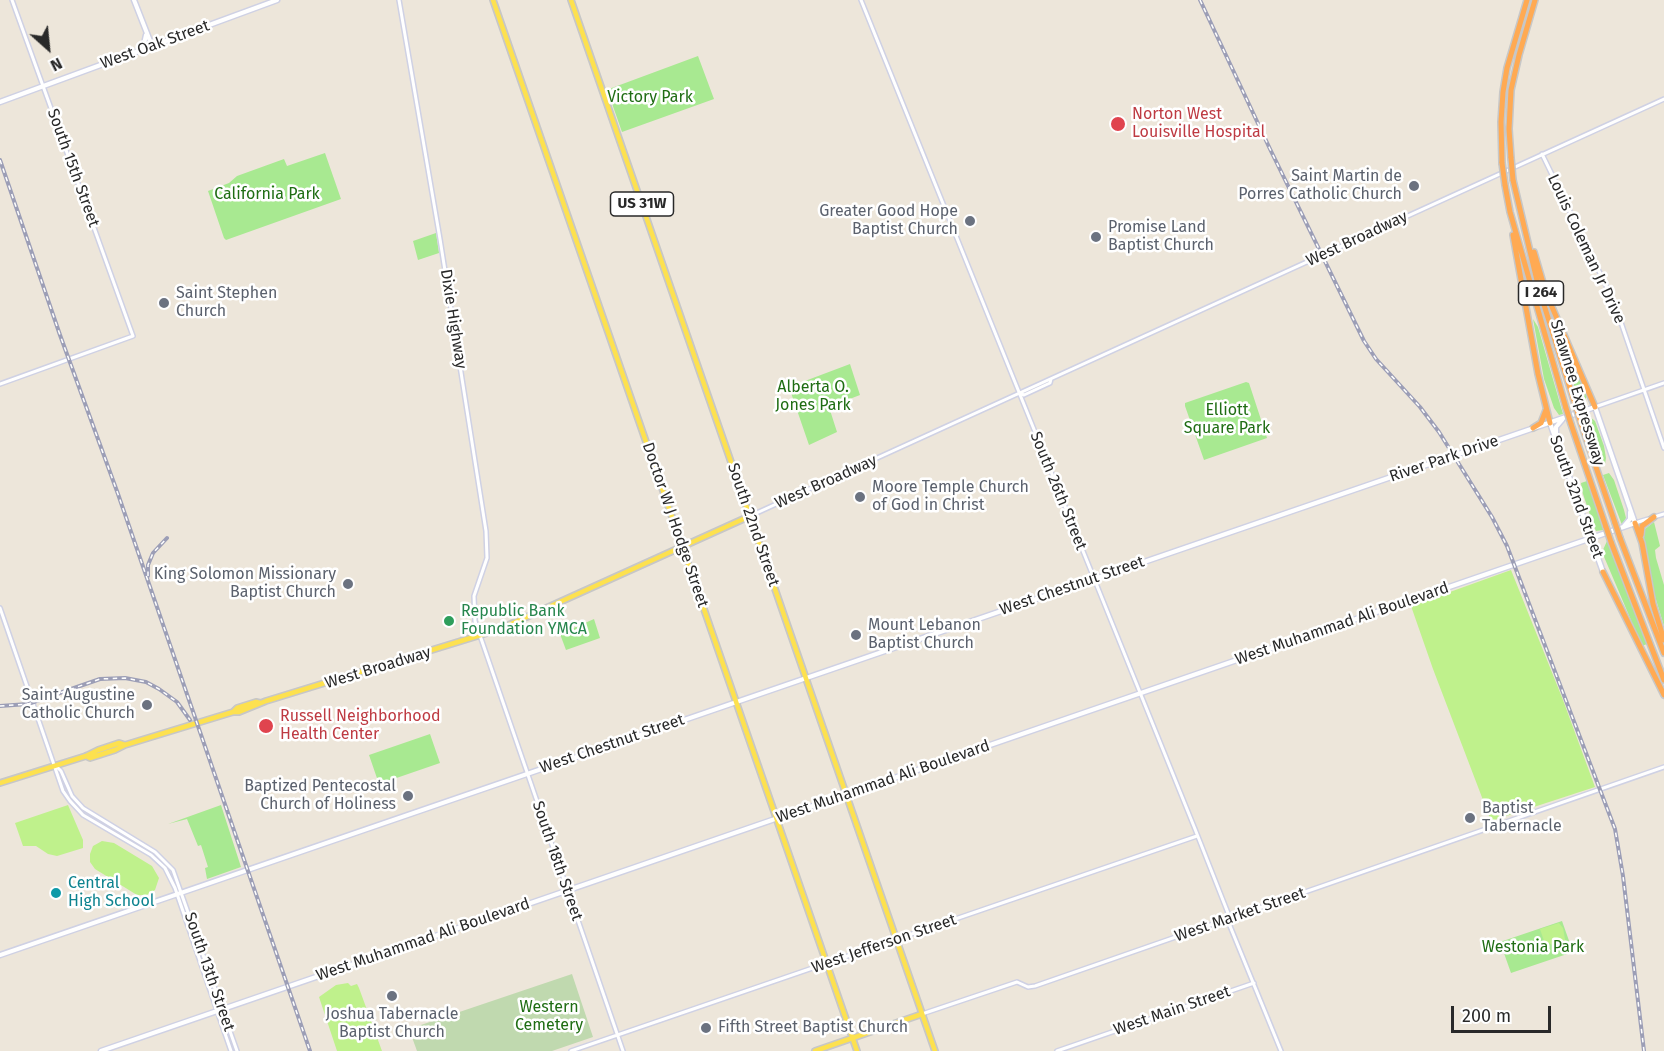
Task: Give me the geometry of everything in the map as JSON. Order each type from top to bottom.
[{"type":"highway","name":"Shawnee Expressway","points":[[1527,0],[1507,68],[1502,104],[1502,163],[1510,212],[1571,424],[1611,542],[1664,680]]},
{"type":"highway","name":"Shawnee Expressway","points":[[1535,0],[1519,55],[1510,104],[1509,129],[1514,180],[1539,289],[1581,423],[1620,538],[1664,653]]},
{"type":"highway","points":[[1520,210],[1546,293],[1595,407]]},
{"type":"highway","points":[[1510,212],[1536,364],[1550,423]]},
{"type":"highway","points":[[1533,428],[1544,418],[1546,409]]},
{"type":"highway","points":[[1654,517],[1642,526],[1642,543],[1649,586],[1664,640]]},
{"type":"highway","points":[[1635,523],[1642,543]]},
{"type":"highway","points":[[1603,572],[1664,695]]},
{"type":"main road","points":[[135,0],[152,46]]},
{"type":"main road","name":"West Oak Street","points":[[0,102],[277,0]]},
{"type":"main road","name":"Doctor W J Hodge Street","points":[[493,0],[857,1051]]},
{"type":"main road","name":"South 22nd Street","points":[[571,0],[935,1051]]},
{"type":"main road","points":[[136,52],[144,44],[145,31]]},
{"type":"main road","points":[[1595,407],[1635,523]]},
{"type":"main road","name":"River Park Drive","points":[[1225,534],[1595,407]]},
{"type":"main road","points":[[1556,442],[1556,427],[1565,418]]},
{"type":"main road","name":"South 32nd Street","points":[[1550,423],[1603,572]]},
{"type":"main road","points":[[1621,529],[1630,519],[1630,509]]},
{"type":"main road","name":"West Broadway","points":[[0,783],[86,756],[90,758],[233,712],[243,706],[260,703],[479,636],[534,615],[750,516]]},
{"type":"main road","name":"West Muhammad Ali Boulevard","points":[[101,1051],[1635,523]]},
{"type":"main road","name":"West Chestnut Street","points":[[0,955],[1225,534]]},
{"type":"main road","name":"West Market Street","points":[[815,1051],[922,1014]]},
{"type":"street","name":"South 15th Street","points":[[0,384],[133,336],[12,0]]},
{"type":"street","name":"Dixie Highway","points":[[399,0],[440,239],[486,531],[488,558],[474,596],[474,614],[479,636]]},
{"type":"street","name":"South 26th Street","points":[[861,0],[1140,693],[1281,1051]]},
{"type":"street","name":"West Broadway","points":[[750,516],[1019,393],[1028,393],[1050,382],[1051,379],[1664,99]]},
{"type":"street","name":"Louis Coleman Jr Drive","points":[[1542,154],[1609,291],[1664,448]]},
{"type":"street","name":"River Park Drive","points":[[1595,407],[1664,383]]},
{"type":"street","name":"West Muhammad Ali Boulevard","points":[[1635,523],[1664,514]]},
{"type":"street","name":"South 13th Street","points":[[0,608],[63,791],[83,814],[151,855],[161,864],[179,894],[237,1051]]},
{"type":"street","name":"South 18th Street","points":[[479,636],[623,1051]]},
{"type":"street","name":"West Market Street","points":[[922,1014],[1017,982],[1028,987],[1035,986],[1664,767]]},
{"type":"street","name":"West Jefferson Street","points":[[571,1051],[1197,836]]},
{"type":"street","name":"West Main Street","points":[[1057,1051],[1254,983]]},
{"type":"street","name":"South 13th Street","points":[[220,1010],[231,1051]]},
{"type":"green space","name":"Victory Park","points":[[698,56],[714,99],[622,132],[608,92],[609,89]]},
{"type":"green space","name":"California Park","points":[[325,153],[341,199],[226,240],[224,238],[208,191],[229,183],[237,176],[284,159],[287,166]]},
{"type":"green space","points":[[436,233],[439,253],[418,260],[413,241]]},
{"type":"green space","points":[[1533,319],[1538,327],[1563,414],[1559,415],[1554,408],[1544,379]]},
{"type":"green space","points":[[1567,352],[1587,396],[1584,403],[1580,404],[1564,353]]},
{"type":"green space","name":"Alberta O. Jones Park","points":[[850,364],[860,395],[829,407],[837,432],[809,445],[789,387]]},
{"type":"green space","name":"Elliott Square Park","points":[[1246,382],[1249,383],[1267,438],[1204,460],[1185,403]]},
{"type":"green space","points":[[1589,416],[1595,421],[1604,446],[1606,458],[1602,466],[1590,437],[1585,417]]},
{"type":"green space","points":[[1609,473],[1614,480],[1626,518],[1622,525],[1603,475]]},
{"type":"green space","points":[[1587,481],[1604,530],[1596,531],[1594,527],[1582,491],[1581,483]]},
{"type":"green space","points":[[1654,522],[1660,546],[1655,550],[1656,558],[1664,585],[1664,626],[1654,593],[1643,535],[1645,529]]},
{"type":"green space","points":[[1607,541],[1647,644],[1642,646],[1602,552]]},
{"type":"green space","points":[[1511,570],[1595,787],[1491,821],[1411,606]]},
{"type":"green space","points":[[594,619],[600,638],[566,650],[560,634]]},
{"type":"green space","points":[[430,734],[440,763],[379,784],[369,755]]},
{"type":"green space","points":[[68,805],[83,840],[83,848],[57,856],[48,854],[36,846],[23,846],[15,823]]},
{"type":"green space","points":[[221,805],[241,867],[207,879],[205,868],[208,867],[201,845],[198,846],[187,819],[168,824]]},
{"type":"green space","points":[[102,841],[114,843],[152,866],[159,878],[155,890],[147,895],[137,895],[95,869],[90,862],[90,854],[93,846]]},
{"type":"green space","name":"Westonia Park","points":[[1562,921],[1573,952],[1511,973],[1500,942]]},
{"type":"green space","points":[[1559,923],[1563,928],[1566,945],[1557,947],[1544,941],[1540,929]]},
{"type":"green space","name":"Western Cemetery","points":[[572,974],[593,1037],[552,1051],[417,1051],[409,1029]]},
{"type":"green space","points":[[348,983],[351,986],[357,984],[359,988],[382,1051],[337,1051],[319,997],[336,985]]},
{"type":"railway","points":[[1200,0],[1364,341],[1376,359],[1420,407],[1439,432],[1492,517],[1507,546],[1615,829],[1623,876],[1644,1051]]},
{"type":"railway","points":[[0,160],[310,1051]]},
{"type":"railway","points":[[148,576],[148,565],[153,553],[167,538]]},
{"type":"railway","points":[[0,706],[28,704],[100,679],[125,678],[146,682],[159,689],[177,702],[190,720]]},
{"type":"place","name":"Norton West Louisville Hospital","points":[[1118,124]]},
{"type":"place","name":"Saint Martin de Porres Catholic Church","points":[[1414,186]]},
{"type":"place","name":"Greater Good Hope Baptist Church","points":[[970,221]]},
{"type":"place","name":"Promise Land Baptist Church","points":[[1096,237]]},
{"type":"place","name":"Saint Stephen Church","points":[[164,303]]},
{"type":"place","name":"Moore Temple Church of God in Christ","points":[[860,497]]},
{"type":"place","name":"King Solomon Missionary Baptist Church","points":[[348,584]]},
{"type":"place","name":"Republic Bank Foundation YMCA","points":[[449,621]]},
{"type":"place","name":"Mount Lebanon Baptist Church","points":[[856,635]]},
{"type":"place","name":"Saint Augustine Catholic Church","points":[[147,705]]},
{"type":"place","name":"Russell Neighborhood Health Center","points":[[266,726]]},
{"type":"place","name":"Baptized Pentecostal Church of Holiness","points":[[408,796]]},
{"type":"place","name":"Baptist Tabernacle","points":[[1470,818]]},
{"type":"place","name":"Central High School","points":[[56,893]]},
{"type":"place","name":"Joshua Tabernacle Baptist Church","points":[[392,996]]},
{"type":"place","name":"Fifth Street Baptist Church","points":[[706,1028]]}]
